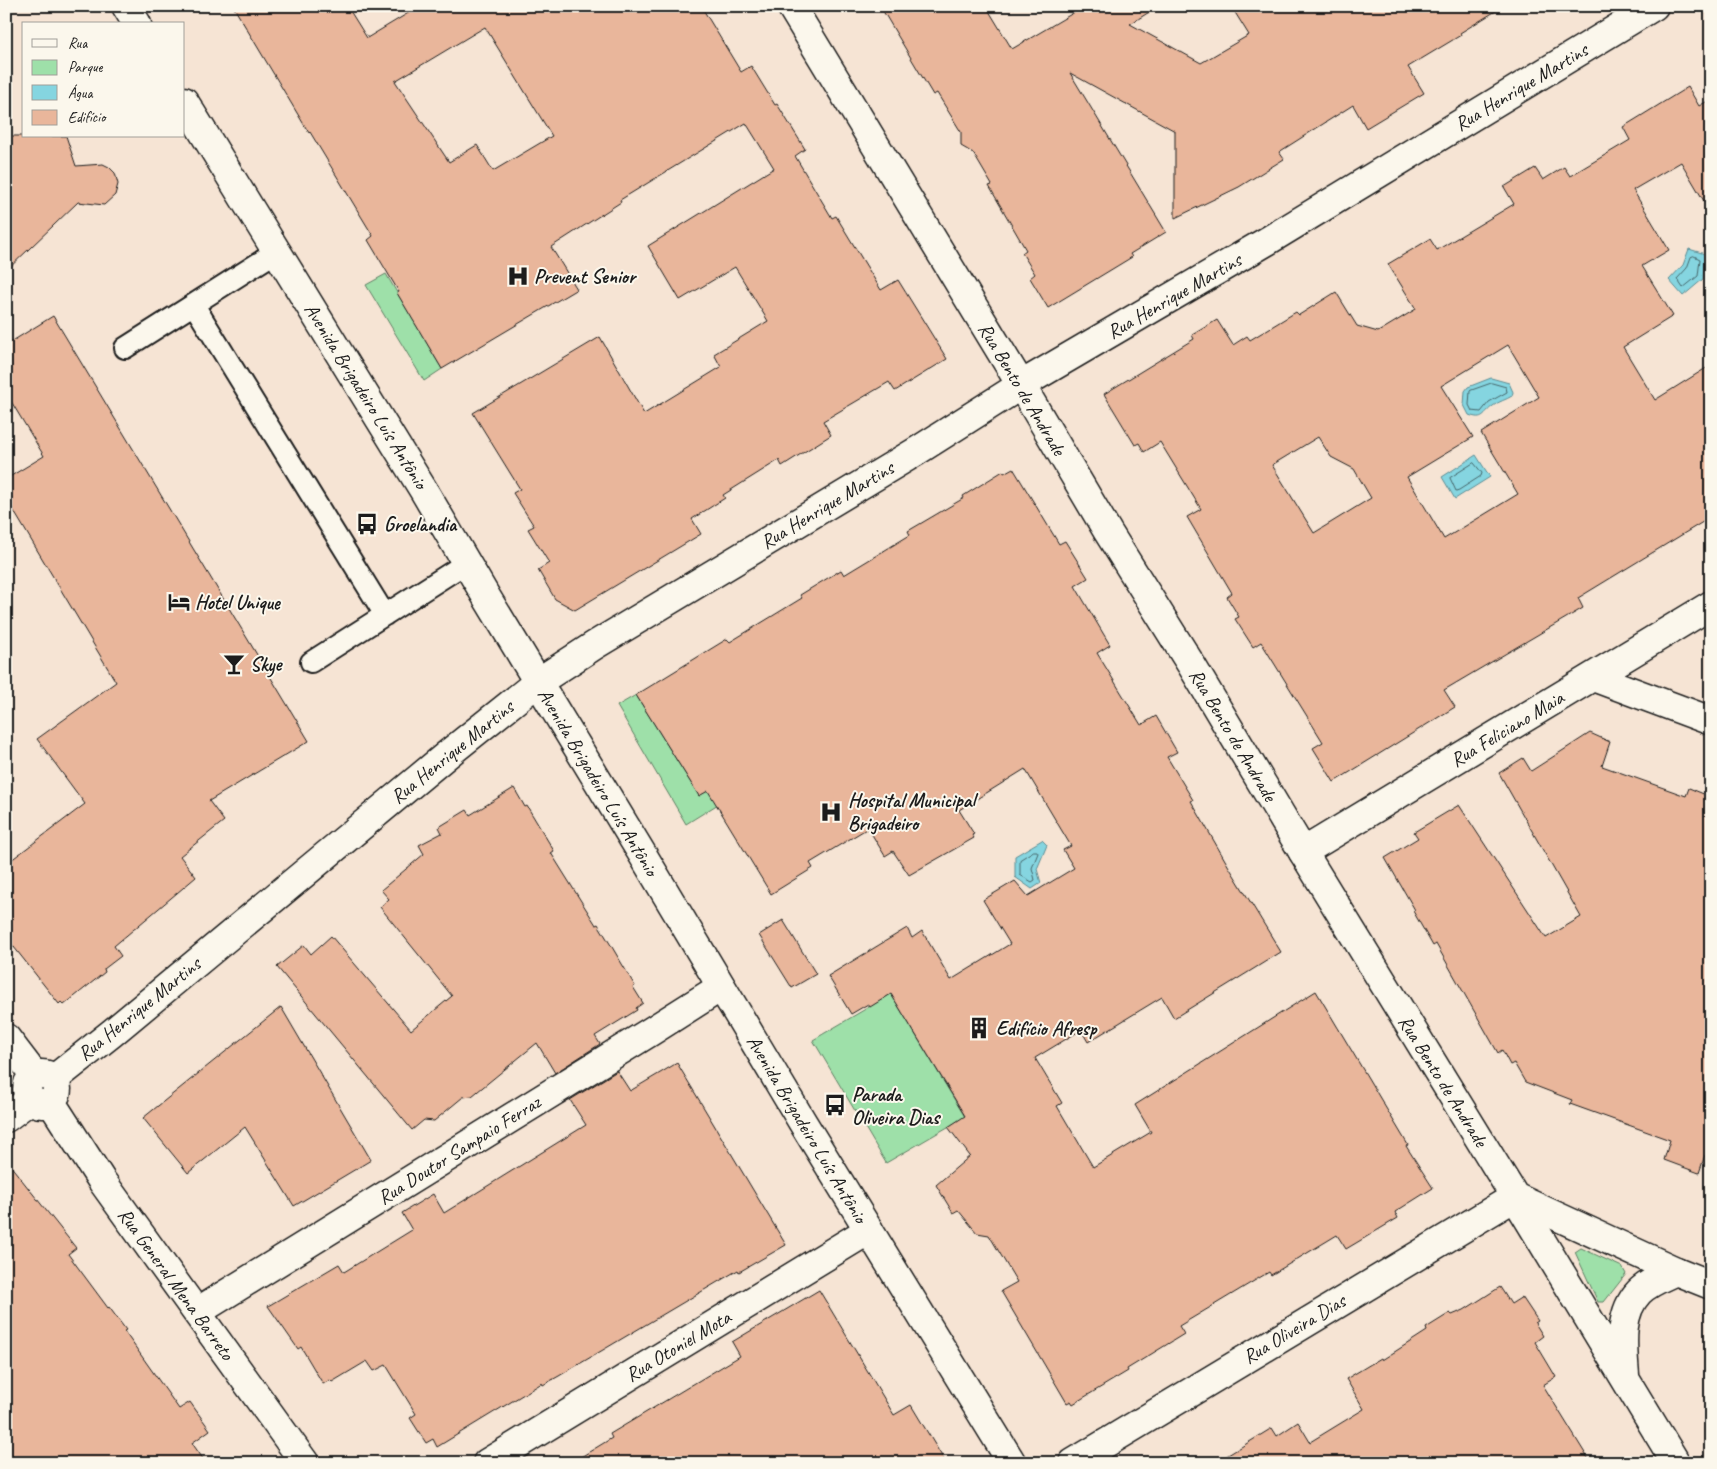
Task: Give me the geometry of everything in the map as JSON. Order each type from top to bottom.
[{"type":"street","points":[[126,6],[136,22]]},
{"type":"street","name":"Rua Bento de Andrade","points":[[791,6],[1108,532],[1192,666],[1303,852],[1676,1463]]},
{"type":"street","name":"Rua Henrique Martins","points":[[6,1118],[112,1033],[433,766],[538,682],[595,645],[918,452],[1021,385],[1277,235],[1654,6]]},
{"type":"street","name":"Avenida Brigadeiro Luís Antônio","points":[[185,103],[321,322],[721,987],[1012,1463]]},
{"type":"street","name":"Rua Feliciano Maia","points":[[1303,852],[1711,605]]},
{"type":"street","points":[[1593,677],[1711,721]]},
{"type":"street","name":"Rua Doutor Sampaio Ferraz","points":[[197,1312],[642,1038],[721,987]]},
{"type":"street","name":"Rua General Mena Barreto","points":[[6,1038],[43,1089],[102,1181],[305,1463]]},
{"type":"street","points":[[1515,1197],[1676,1271],[1711,1285]]},
{"type":"street","name":"Rua Oliveira Dias","points":[[1073,1463],[1515,1197]]},
{"type":"street","name":"Rua Otoniel Mota","points":[[487,1463],[869,1230]]},
{"type":"street","points":[[1625,1379],[1623,1342],[1627,1310],[1639,1292],[1653,1282],[1676,1271]]},
{"type":"lane","points":[[126,348],[276,252]]},
{"type":"lane","points":[[194,305],[385,615]]},
{"type":"lane","points":[[311,662],[466,563]]},
{"type":"green space","points":[[386,274],[442,369],[424,381],[366,285]]},
{"type":"green space","points":[[636,695],[699,796],[714,786],[723,801],[686,824],[617,706]]},
{"type":"green space","points":[[891,994],[965,1117],[886,1163],[813,1040]]},
{"type":"green space","points":[[1581,1248],[1622,1267],[1626,1274],[1604,1302],[1598,1302],[1575,1252]]},
{"type":"water","points":[[1689,249],[1705,254],[1703,279],[1683,296],[1669,280],[1683,265]]},
{"type":"water","points":[[1491,378],[1509,383],[1513,392],[1512,396],[1495,404],[1481,417],[1469,415],[1464,405],[1465,391],[1468,387]]},
{"type":"water","points":[[1476,455],[1490,477],[1455,499],[1442,477]]},
{"type":"water","points":[[1042,840],[1047,845],[1037,869],[1041,883],[1032,889],[1015,877],[1015,856]]},
{"type":"building","points":[[233,6],[347,6],[367,38],[420,6],[701,6],[741,72],[751,66],[775,105],[777,104],[805,149],[795,156],[832,218],[836,216],[881,290],[898,280],[947,359],[895,391],[889,382],[823,421],[831,435],[782,466],[779,460],[723,495],[725,498],[692,519],[701,534],[575,610],[555,599],[538,570],[549,563],[528,529],[534,526],[513,493],[520,489],[473,413],[600,337],[644,414],[721,367],[714,354],[768,321],[735,267],[680,300],[648,246],[774,168],[746,123],[620,200],[621,202],[551,247],[577,289],[442,369],[368,240],[373,236]],"holes":[[[485,27],[552,136],[493,171],[477,145],[449,162],[395,81]]]},
{"type":"building","points":[[880,6],[986,6],[1012,49],[1085,6],[1159,6],[1130,24],[1201,63],[1249,35],[1231,6],[1504,6],[1408,67],[1424,93],[1366,128],[1353,105],[1279,152],[1284,159],[1239,187],[1175,218],[1175,131],[1070,73],[1166,232],[1130,254],[1132,257],[1048,308],[1030,278],[1035,274],[1022,253],[1026,250],[989,186],[992,185],[973,153],[961,146],[961,132],[937,93],[933,95]]},
{"type":"building","points":[[1688,87],[1699,106],[1711,99],[1711,213],[1681,162],[1633,190],[1669,250],[1642,266],[1673,316],[1623,347],[1655,400],[1711,365],[1711,517],[1578,598],[1583,608],[1444,690],[1455,707],[1334,782],[1313,748],[1323,742],[1261,642],[1253,647],[1235,619],[1239,617],[1227,597],[1232,593],[1187,517],[1201,509],[1160,442],[1144,452],[1139,443],[1135,445],[1104,394],[1194,339],[1192,335],[1217,320],[1233,345],[1247,336],[1250,340],[1296,312],[1299,315],[1336,292],[1357,326],[1378,332],[1416,309],[1388,264],[1430,239],[1437,250],[1514,204],[1504,187],[1535,168],[1543,180],[1564,167],[1570,176],[1630,140],[1623,127]],"holes":[[[1508,345],[1539,397],[1481,433],[1518,494],[1444,539],[1407,477],[1473,437],[1441,386]],[[1318,437],[1331,457],[1354,469],[1371,498],[1314,533],[1272,465]]]},
{"type":"building","points":[[6,136],[67,138],[76,166],[103,164],[115,173],[118,184],[115,195],[104,205],[78,202],[6,271]]},
{"type":"building","points":[[53,316],[309,741],[209,801],[224,821],[180,856],[196,877],[114,946],[121,956],[104,969],[105,972],[64,1005],[61,1002],[59,1004],[6,937],[6,864],[85,804],[37,739],[116,682],[6,498],[6,479],[44,456],[6,393],[6,345]]},
{"type":"building","points":[[1013,468],[1059,544],[1065,541],[1088,578],[1075,586],[1110,645],[1097,653],[1141,725],[1156,716],[1177,752],[1167,757],[1193,800],[1191,801],[1229,867],[1281,952],[1174,1018],[1162,997],[1088,1042],[1081,1030],[1035,1058],[1062,1103],[1057,1106],[1093,1167],[1151,1132],[1135,1105],[1316,991],[1408,1145],[1406,1146],[1433,1188],[1395,1212],[1398,1218],[1346,1249],[1337,1235],[1271,1275],[1269,1272],[1179,1326],[1184,1334],[1073,1404],[1071,1401],[1067,1403],[1001,1291],[1017,1282],[989,1235],[977,1233],[958,1210],[953,1213],[936,1185],[970,1156],[948,1127],[965,1116],[891,994],[870,1007],[868,1004],[851,1014],[828,976],[907,928],[912,938],[922,931],[951,980],[1010,944],[983,900],[1015,881],[1028,896],[1074,868],[1063,850],[1071,846],[1025,769],[959,810],[974,834],[972,835],[974,838],[909,875],[893,851],[885,856],[868,828],[810,863],[813,868],[771,894],[708,791],[699,796],[636,695],[727,639],[730,642],[802,598],[800,595],[841,570],[844,575],[910,535],[908,531],[964,498],[963,496],[1003,471],[1004,473]]},
{"type":"building","points":[[1590,733],[1610,742],[1602,766],[1686,796],[1689,788],[1711,797],[1711,1157],[1705,1155],[1699,1173],[1664,1160],[1670,1140],[1570,1104],[1572,1100],[1525,1082],[1514,1063],[1510,1065],[1502,1050],[1498,1053],[1436,944],[1433,946],[1385,858],[1418,838],[1414,832],[1459,805],[1546,938],[1581,917],[1499,773],[1523,758],[1531,771]]},
{"type":"building","points":[[514,788],[554,851],[551,853],[612,947],[643,1003],[636,1008],[637,1010],[595,1036],[600,1044],[555,1073],[537,1043],[472,1096],[463,1097],[434,1121],[424,1120],[412,1130],[277,967],[304,945],[311,954],[331,936],[411,1030],[452,996],[380,907],[389,899],[381,890],[424,854],[419,845],[442,833],[439,827],[467,810],[470,815]]},
{"type":"building","points":[[783,920],[816,974],[792,988],[759,935]]},
{"type":"building","points":[[281,1007],[371,1160],[294,1206],[245,1127],[188,1173],[143,1118]]},
{"type":"building","points":[[677,1063],[786,1245],[739,1272],[738,1270],[559,1376],[543,1385],[542,1383],[437,1447],[433,1439],[426,1443],[410,1418],[416,1414],[386,1365],[374,1371],[367,1361],[332,1382],[330,1380],[323,1384],[301,1347],[298,1349],[268,1306],[339,1264],[344,1272],[412,1230],[402,1213],[433,1194],[444,1213],[586,1125],[570,1100],[617,1071],[630,1091]]},
{"type":"building","points":[[6,1160],[76,1248],[68,1254],[126,1330],[124,1331],[179,1409],[190,1402],[210,1430],[192,1443],[206,1463],[6,1463]]},
{"type":"building","points":[[1500,1287],[1511,1304],[1522,1297],[1538,1321],[1535,1323],[1543,1336],[1535,1342],[1556,1377],[1543,1385],[1591,1463],[1215,1463],[1272,1428],[1277,1436],[1298,1422],[1310,1442],[1364,1409],[1346,1379],[1381,1358],[1382,1360],[1427,1331],[1426,1328],[1450,1313],[1452,1315],[1464,1310]]},
{"type":"building","points":[[819,1290],[894,1415],[911,1405],[946,1463],[571,1463],[612,1438],[610,1434],[740,1356],[732,1342]]},
{"type":"place","name":"Prevent Senior","points":[[518,276]]},
{"type":"place","name":"Groelandia","points":[[367,524]]},
{"type":"place","name":"Hotel Unique","points":[[179,602]]},
{"type":"place","name":"Skye","points":[[234,664]]},
{"type":"place","name":"Hospital Municipal Brigadeiro","points":[[831,812]]},
{"type":"place","name":"Edifício Afresp","points":[[979,1028]]},
{"type":"place","name":"Parada Oliveira Dias","points":[[835,1105]]}]
